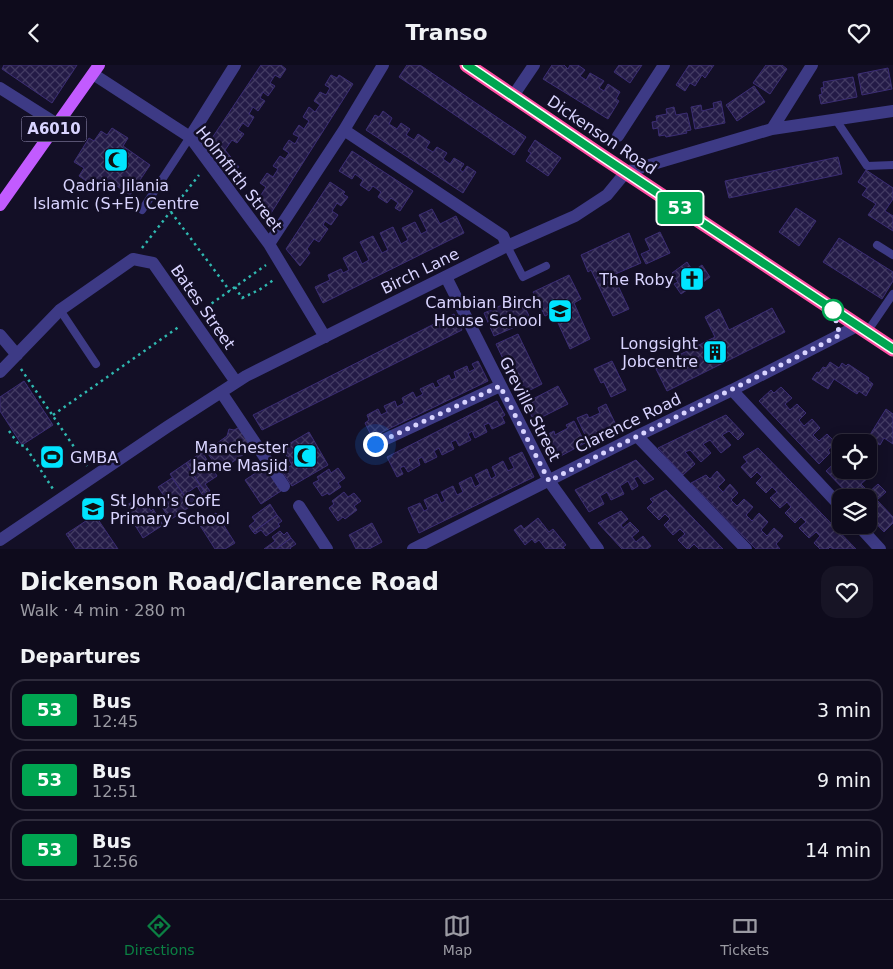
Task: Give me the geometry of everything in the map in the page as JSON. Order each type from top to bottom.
[{"type":"highway","name":"Dickenson Road","points":[[467,65],[893,349]]},
{"type":"main road","name":"A6010","points":[[0,205],[96,70]]},
{"type":"street","points":[[190,137],[235,65]]},
{"type":"street","points":[[269,244],[344,130],[383,65]]},
{"type":"street","points":[[513,96],[534,65]]},
{"type":"street","points":[[618,135],[664,65]]},
{"type":"street","points":[[772,129],[812,65]]},
{"type":"street","name":"Holmfirth Street","points":[[96,70],[190,137],[269,244],[324,337]]},
{"type":"street","points":[[0,88],[57,124]]},
{"type":"street","points":[[626,172],[772,129],[893,111]]},
{"type":"street","points":[[344,130],[503,237],[507,246]]},
{"type":"street","name":"Birch Lane","points":[[0,540],[246,375],[507,246],[588,209],[607,195],[626,172]]},
{"type":"street","points":[[0,372],[17,360],[60,310],[133,259]]},
{"type":"street","name":"Bates Street","points":[[133,259],[153,263],[236,382]]},
{"type":"street","name":"Greville Street","points":[[446,277],[549,481],[598,549]]},
{"type":"street","name":"Clarence Road","points":[[413,549],[638,436],[862,329]]},
{"type":"street","points":[[0,335],[17,360]]},
{"type":"street","points":[[375,444],[500,386]]},
{"type":"street","points":[[732,390],[832,497]]},
{"type":"street","points":[[221,392],[284,485]]},
{"type":"street","points":[[638,436],[746,549]]},
{"type":"street","points":[[299,506],[327,549]]},
{"type":"street","points":[[866,534],[880,549]]},
{"type":"lane","points":[[836,120],[867,167],[893,165]]},
{"type":"lane","points":[[142,210],[190,137]]},
{"type":"lane","points":[[876,245],[893,255]]},
{"type":"lane","points":[[507,246],[523,277],[546,266]]},
{"type":"lane","points":[[862,329],[893,294]]},
{"type":"lane","points":[[60,310],[96,364]]},
{"type":"path","points":[[133,259],[199,175]]},
{"type":"path","points":[[170,212],[230,291]]},
{"type":"path","points":[[198,313],[277,257]]},
{"type":"path","points":[[235,287],[242,298],[259,290],[286,271]]},
{"type":"path","points":[[53,415],[183,324]]},
{"type":"path","points":[[17,360],[89,469]]},
{"type":"path","points":[[9,431],[19,445],[25,446],[55,493]]},
{"type":"building","points":[[4,65],[77,65],[52,103],[2,69]]},
{"type":"building","points":[[261,65],[281,65],[286,69],[280,78],[275,75],[270,83],[275,86],[268,96],[263,92],[260,98],[265,101],[258,111],[253,107],[249,114],[254,117],[248,127],[243,123],[238,130],[244,134],[237,143],[232,140],[225,150],[239,167],[231,173],[208,144]]},
{"type":"building","points":[[407,65],[420,65],[526,137],[514,155],[399,77]]},
{"type":"building","points":[[552,65],[564,65],[568,69],[570,65],[578,65],[585,70],[580,76],[586,80],[590,73],[604,81],[599,88],[604,91],[608,84],[620,92],[616,99],[619,101],[608,119],[543,79]]},
{"type":"building","points":[[619,65],[642,65],[630,83],[614,72]]},
{"type":"building","points":[[689,65],[714,65],[705,78],[702,75],[695,86],[690,83],[685,91],[676,85]]},
{"type":"building","points":[[766,65],[782,65],[787,69],[770,94],[753,83]]},
{"type":"building","points":[[888,68],[892,89],[862,95],[858,74]]},
{"type":"building","points":[[331,75],[337,78],[339,75],[353,84],[266,221],[251,200],[259,193],[261,195],[266,187],[260,183],[267,173],[273,177],[278,169],[273,166],[280,156],[285,159],[289,153],[283,149],[289,140],[295,144],[299,137],[293,134],[299,125],[304,129],[309,121],[303,117],[309,107],[315,112],[320,105],[314,101],[320,92],[326,95],[330,88],[325,85]]},
{"type":"building","points":[[853,77],[857,97],[821,104],[819,95],[822,94],[823,82]]},
{"type":"building","points":[[754,86],[765,102],[737,121],[726,105]]},
{"type":"building","points":[[721,101],[725,123],[695,129],[691,107],[701,105],[702,111],[714,108],[713,103]]},
{"type":"building","points":[[674,107],[676,115],[687,113],[691,130],[686,131],[687,133],[666,137],[665,135],[659,136],[658,128],[653,129],[652,122],[657,121],[656,116],[667,114],[666,109]]},
{"type":"building","points":[[383,111],[392,118],[389,124],[397,129],[401,123],[410,129],[406,135],[414,140],[418,134],[430,142],[426,148],[433,152],[437,147],[447,153],[443,159],[450,164],[454,158],[464,164],[460,170],[463,172],[467,166],[476,172],[463,193],[366,130],[375,115],[379,117]]},
{"type":"building","points":[[112,128],[128,138],[123,146],[150,165],[130,195],[111,182],[104,193],[79,176],[84,168],[74,162],[89,138],[94,141],[101,131],[107,135]]},
{"type":"building","points":[[535,140],[561,158],[548,176],[526,161],[531,153],[528,151]]},
{"type":"building","points":[[352,151],[413,191],[400,211],[395,208],[398,203],[391,198],[387,203],[378,197],[381,192],[373,186],[369,191],[360,185],[363,180],[355,174],[352,179],[339,171]]},
{"type":"building","points":[[838,157],[842,174],[729,198],[725,181]]},
{"type":"building","points":[[866,170],[893,188],[893,199],[885,211],[893,216],[893,231],[868,215],[876,204],[862,195],[867,188],[858,182]]},
{"type":"building","points":[[330,182],[345,192],[343,194],[348,197],[341,206],[337,203],[332,211],[338,215],[331,225],[325,221],[323,225],[328,229],[319,242],[314,239],[307,249],[310,253],[300,266],[286,249]]},
{"type":"building","points":[[796,208],[816,221],[799,246],[779,232]]},
{"type":"building","points":[[432,209],[440,224],[456,216],[464,233],[323,303],[315,287],[330,280],[328,275],[341,269],[343,273],[349,270],[343,258],[356,251],[362,264],[369,260],[360,242],[373,236],[382,253],[388,250],[380,233],[393,227],[401,244],[408,240],[402,228],[415,222],[421,234],[427,231],[419,215]]},
{"type":"building","points":[[660,232],[670,253],[646,264],[641,254],[650,250],[645,239]]},
{"type":"building","points":[[629,233],[641,263],[613,275],[629,309],[613,316],[591,270],[588,272],[581,255]]},
{"type":"building","points":[[839,238],[893,272],[893,281],[882,299],[823,262]]},
{"type":"building","name":"The Roby","points":[[687,262],[693,271],[702,265],[710,277],[702,283],[700,281],[681,294],[674,284],[678,282],[672,273]]},
{"type":"building","points":[[569,275],[581,299],[574,303],[590,339],[570,349],[553,312],[545,316],[533,292]]},
{"type":"building","points":[[520,297],[531,320],[494,336],[484,313]]},
{"type":"building","name":"Longsight Jobcentre","points":[[772,308],[785,332],[667,391],[655,367],[715,337],[705,317],[719,309],[729,330]]},
{"type":"building","points":[[454,314],[462,330],[262,430],[253,415]]},
{"type":"building","points":[[518,334],[542,384],[520,395],[496,344]]},
{"type":"building","points":[[478,361],[488,381],[372,437],[365,423],[369,420],[367,415],[378,409],[381,415],[387,412],[384,406],[395,401],[397,407],[404,403],[402,398],[413,392],[416,398],[423,394],[420,389],[433,383],[435,388],[440,386],[437,381],[449,375],[451,380],[456,378],[454,372],[467,366],[469,372],[475,369],[472,364]]},
{"type":"building","points":[[612,361],[626,390],[611,397],[604,382],[601,383],[594,369]]},
{"type":"building","points":[[830,362],[839,368],[842,363],[846,366],[848,364],[869,378],[868,380],[873,384],[866,396],[859,391],[857,394],[834,379],[828,389],[812,379],[817,372],[819,373],[823,367],[826,368]]},
{"type":"building","points":[[24,381],[53,425],[22,445],[0,411],[0,397]]},
{"type":"building","points":[[558,386],[568,404],[534,421],[525,403]]},
{"type":"building","points":[[781,387],[792,398],[785,404],[790,410],[797,404],[806,413],[799,420],[804,426],[812,419],[820,428],[813,435],[819,441],[827,434],[832,439],[832,446],[828,450],[830,453],[819,464],[759,401],[771,390],[774,393]]},
{"type":"building","points":[[497,401],[505,415],[502,417],[505,423],[492,429],[489,423],[484,425],[487,432],[475,438],[472,431],[468,434],[471,440],[459,446],[456,440],[451,442],[454,449],[442,455],[439,448],[434,451],[437,457],[425,463],[422,457],[418,459],[420,465],[408,472],[404,466],[400,468],[403,474],[397,477],[387,457]]},
{"type":"building","points":[[606,404],[617,427],[588,441],[577,418],[587,414],[589,418],[600,413],[598,408]]},
{"type":"building","points":[[886,409],[893,414],[893,444],[884,438],[880,445],[877,443],[877,434],[870,434]]},
{"type":"building","points":[[726,415],[744,434],[738,440],[729,431],[722,435],[731,445],[721,453],[710,440],[703,444],[711,453],[701,462],[690,450],[685,452],[695,464],[683,475],[658,448]]},
{"type":"building","points":[[574,421],[585,443],[557,458],[546,435],[554,431],[555,435],[568,428],[566,425]]},
{"type":"building","points":[[240,427],[253,445],[220,471],[206,451],[227,436],[229,429],[234,430]]},
{"type":"building","name":"Manchester Jame Masjid","points":[[309,432],[328,465],[292,486],[282,471],[292,465],[282,448]]},
{"type":"building","points":[[758,448],[832,524],[832,534],[841,534],[856,549],[833,549],[830,547],[828,549],[820,549],[814,543],[820,536],[816,532],[809,538],[799,528],[806,522],[801,517],[795,523],[785,513],[791,507],[787,502],[780,508],[770,498],[777,492],[772,487],[766,493],[756,483],[762,477],[757,472],[751,478],[741,467],[747,462],[743,457]]},
{"type":"building","points":[[202,452],[217,476],[205,484],[210,491],[206,494],[186,463]]},
{"type":"building","points":[[522,452],[534,477],[419,533],[408,508],[420,503],[424,511],[428,509],[424,500],[437,494],[441,503],[445,501],[441,492],[453,486],[457,495],[463,492],[459,483],[471,477],[475,487],[480,484],[475,475],[487,469],[491,479],[496,476],[492,467],[503,461],[508,471],[514,468],[509,458]]},
{"type":"building","points":[[636,460],[654,479],[644,484],[638,476],[634,478],[638,486],[632,490],[628,481],[620,486],[624,494],[611,500],[607,492],[600,496],[604,504],[589,512],[575,490]]},
{"type":"building","points":[[186,463],[206,494],[203,496],[197,486],[184,495],[170,474]]},
{"type":"building","points":[[832,465],[832,477],[826,471]]},
{"type":"building","points":[[265,467],[281,491],[261,504],[245,480]]},
{"type":"building","points":[[338,468],[345,478],[338,483],[341,487],[329,495],[328,493],[322,496],[313,483],[319,480],[317,477],[329,469],[331,473]]},
{"type":"building","points":[[717,471],[725,480],[718,487],[723,492],[730,484],[738,493],[731,500],[737,506],[744,499],[753,507],[746,515],[752,521],[759,513],[768,522],[761,530],[767,536],[774,528],[783,536],[776,544],[780,549],[756,549],[691,483],[706,475],[710,479]]},
{"type":"building","points":[[172,478],[185,497],[190,494],[195,501],[190,504],[191,506],[170,520],[158,500],[164,496],[158,487]]},
{"type":"building","points":[[834,479],[867,479],[861,484],[866,489],[843,489]]},
{"type":"building","points":[[878,484],[886,492],[877,500],[877,489],[872,489]]},
{"type":"building","points":[[666,490],[723,549],[699,549],[694,544],[687,549],[678,540],[685,534],[680,529],[673,535],[664,525],[670,519],[665,514],[659,520],[647,508],[653,502],[650,499]]},
{"type":"building","points":[[344,492],[348,497],[354,493],[361,501],[354,506],[357,510],[345,519],[343,517],[338,521],[329,508],[334,504],[332,501]]},
{"type":"building","points":[[141,496],[151,511],[153,509],[163,525],[143,538],[133,522],[136,520],[127,505]]},
{"type":"building","points":[[877,500],[893,517],[893,523],[884,532],[877,525]]},
{"type":"building","points":[[270,504],[277,515],[253,532],[249,526],[255,521],[252,517]]},
{"type":"building","points":[[621,511],[628,519],[621,525],[623,528],[630,522],[639,531],[632,537],[636,542],[643,536],[651,546],[647,549],[622,549],[598,523]]},
{"type":"building","points":[[216,513],[235,543],[225,549],[215,549],[199,524]]},
{"type":"building","points":[[95,515],[118,549],[76,549],[66,534]]},
{"type":"building","points":[[277,515],[282,521],[278,524],[280,526],[266,536],[261,530],[255,534],[253,532]]},
{"type":"building","points":[[538,518],[549,532],[553,529],[566,545],[563,547],[565,549],[546,549],[539,540],[535,543],[532,539],[525,545],[514,530],[521,525],[524,529]]},
{"type":"building","points":[[372,523],[382,542],[369,549],[356,549],[349,535]]},
{"type":"building","points":[[280,531],[284,535],[287,532],[291,538],[276,549],[264,549],[275,541],[272,537]]},
{"type":"building","points":[[291,538],[296,544],[291,549],[276,549]]},
{"type":"bus line","name":"53","points":[[467,65],[893,349]]},
{"type":"place","name":"Qadria Jilania Islamic (S+E) Centre","points":[[116,160]]},
{"type":"place","name":"The Roby","points":[[692,279]]},
{"type":"place","name":"Cambian Birch House School","points":[[560,311]]},
{"type":"place","name":"Longsight Jobcentre","points":[[715,352]]},
{"type":"place","name":"Manchester Jame Masjid","points":[[305,456]]},
{"type":"place","name":"GMBA","points":[[52,457]]},
{"type":"place","name":"St John's CofE Primary School","points":[[93,509]]},
{"type":"route","points":[[375,444],[500,386],[549,481],[840,335],[833,310]]}]
